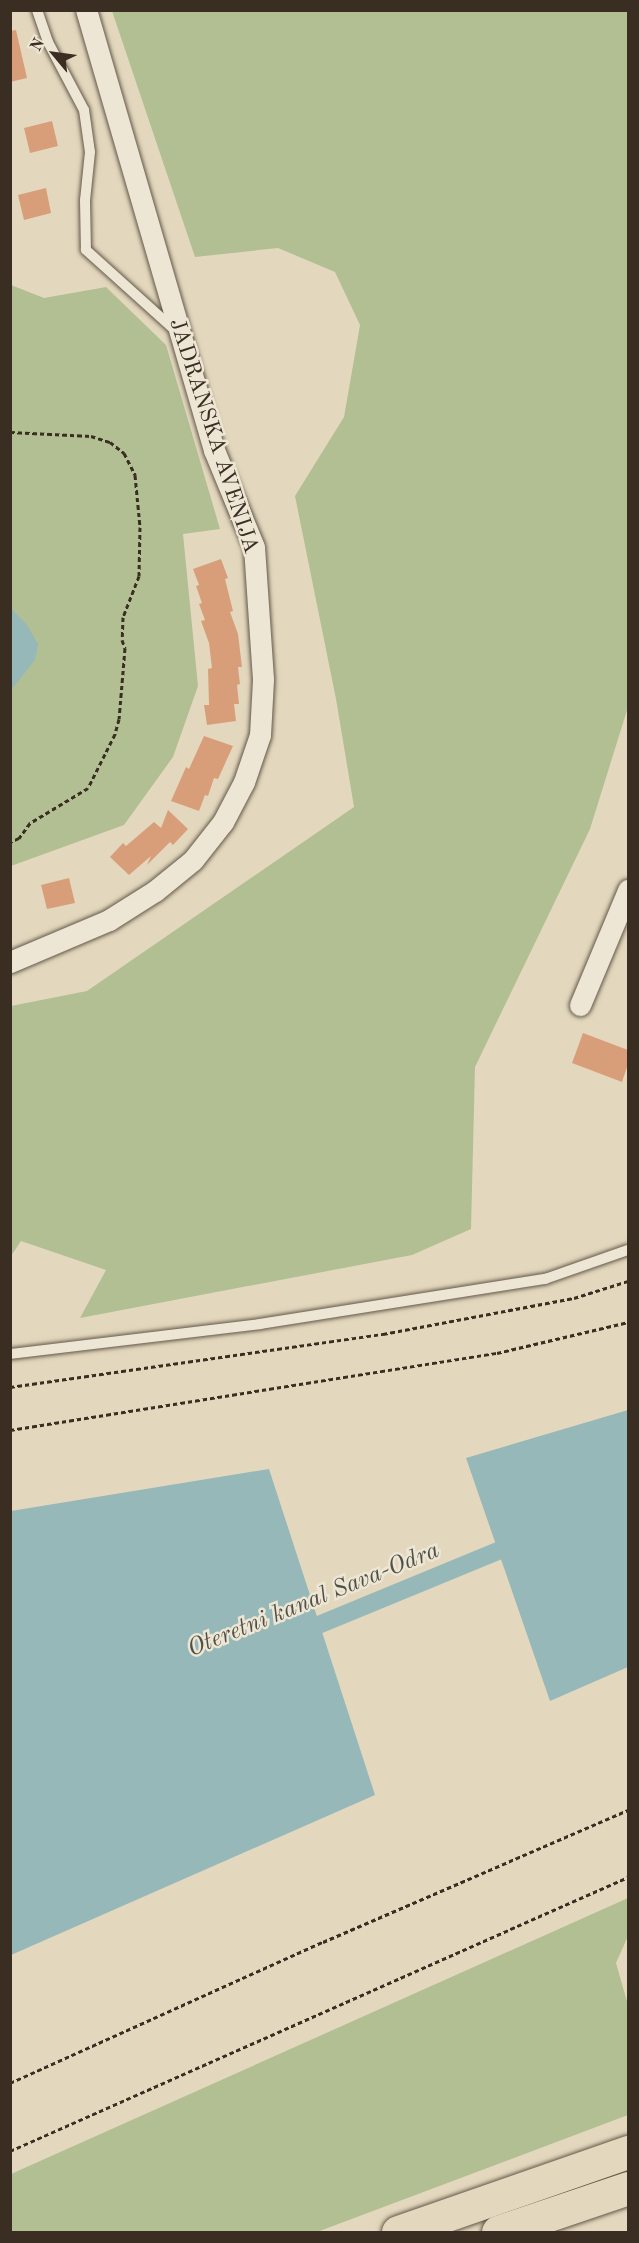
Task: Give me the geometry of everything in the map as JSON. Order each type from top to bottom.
[{"type":"highway","points":[[398,2232],[628,2152]]},
{"type":"highway","points":[[498,2232],[628,2188]]},
{"type":"street","name":"JADRANSKA AVENIJA","points":[[10,962],[109,920],[156,891],[193,860],[224,822],[244,782],[260,735],[262,679],[254,547],[214,450],[86,10]]},
{"type":"street","points":[[580,1005],[628,890]]},
{"type":"lane","points":[[37,10],[48,42],[84,110],[90,152],[85,200],[86,250],[180,334]]},
{"type":"lane","points":[[10,1354],[260,1324],[545,1279],[628,1250]]},
{"type":"path","points":[[10,432],[91,436],[110,442],[124,453],[135,475],[140,527],[140,576],[123,618],[125,648],[119,719],[115,734],[88,788],[30,823],[19,838],[10,843]]},
{"type":"path","points":[[10,1387],[383,1334],[574,1298],[628,1281]]},
{"type":"path","points":[[10,1430],[496,1353],[628,1322]]},
{"type":"path","points":[[10,2083],[323,1942],[628,1810]]},
{"type":"path","points":[[10,2151],[628,1877]]},
{"type":"green space","points":[[112,11],[628,11],[628,707],[590,829],[475,1067],[471,1229],[412,1255],[80,1318],[106,1270],[21,1241],[11,1256],[11,1006],[87,991],[354,807],[336,699],[295,496],[344,417],[360,325],[335,272],[278,248],[195,257]]},
{"type":"green space","points":[[11,285],[44,298],[106,287],[166,345],[220,529],[183,534],[198,686],[173,757],[124,825],[11,866]]},
{"type":"green space","points":[[628,1898],[628,1936],[616,1963],[628,2005],[628,2115],[317,2232],[11,2232],[11,2174]]},
{"type":"water","points":[[11,608],[27,625],[38,644],[35,660],[11,690]]},
{"type":"water","points":[[628,1410],[628,1667],[550,1701],[466,1458]]},
{"type":"water","points":[[269,1469],[375,1795],[11,1955],[11,1511]]},
{"type":"building","points":[[16,30],[27,78],[10,82],[10,31]]},
{"type":"building","points":[[52,121],[58,146],[30,153],[24,128]]},
{"type":"building","points":[[46,188],[51,213],[24,220],[18,195]]},
{"type":"building","points":[[221,559],[228,578],[225,579],[233,611],[230,612],[238,634],[242,667],[238,667],[239,704],[234,704],[236,721],[207,725],[204,705],[209,705],[208,669],[212,668],[209,643],[201,621],[205,620],[199,604],[202,603],[196,586],[199,585],[193,569]]},
{"type":"building","points":[[204,736],[233,746],[218,779],[214,778],[208,796],[205,795],[199,811],[171,801],[186,767],[189,769]]},
{"type":"building","points":[[168,810],[188,829],[173,845],[170,842],[147,865],[151,856],[129,875],[110,857],[123,843],[126,846],[154,822],[161,828]]},
{"type":"building","points":[[69,878],[75,903],[47,909],[41,885]]},
{"type":"building","points":[[583,1033],[628,1050],[628,1064],[622,1082],[572,1063]]},
{"type":"waterway","name":"Oteretni kanal Sava-Odra","points":[[299,1633],[520,1542]]}]
